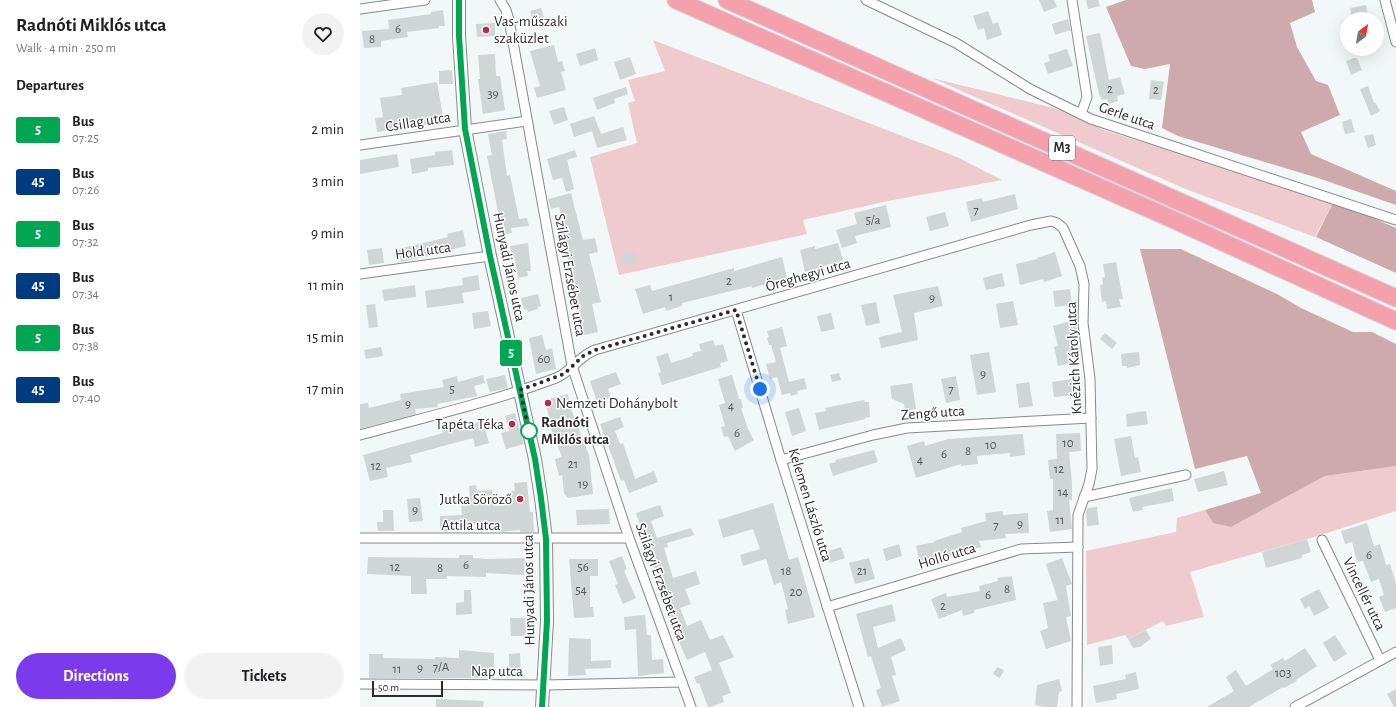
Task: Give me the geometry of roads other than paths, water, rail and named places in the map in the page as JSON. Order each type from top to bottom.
[{"type":"highway","name":"M3","points":[[676,0],[1172,219],[1396,321]]},
{"type":"highway","name":"M3","points":[[727,0],[1396,298]]},
{"type":"street","points":[[360,9],[425,0]]},
{"type":"street","name":"Hunyadi János utca","points":[[459,0],[459,36],[465,129],[490,256],[535,459],[546,539],[547,621],[545,685],[542,707]]},
{"type":"street","name":"Szilágyi Erzsébet utca","points":[[500,0],[506,10],[509,20],[572,366],[629,538],[691,707]]},
{"type":"street","name":"Gerle utca","points":[[866,0],[956,43],[1030,89],[1081,114],[1210,159],[1396,220]]},
{"type":"street","points":[[1072,0],[1087,97],[1081,114]]},
{"type":"street","points":[[1385,0],[1396,42]]},
{"type":"street","name":"Csillag utca","points":[[360,145],[527,121]]},
{"type":"street","name":"Öreghegyi utca","points":[[572,366],[583,356],[595,350],[1030,225],[1047,221],[1057,222]]},
{"type":"street","name":"Knézich Károly utca","points":[[1057,222],[1066,233],[1080,266],[1084,284],[1082,323],[1090,368],[1092,469],[1078,515],[1077,707]]},
{"type":"street","name":"Hold utca","points":[[360,274],[490,256]]},
{"type":"street","name":"Kelemen László utca","points":[[736,310],[781,460],[859,707]]},
{"type":"street","points":[[360,435],[558,378],[572,366]]},
{"type":"street","name":"Zengő utca","points":[[781,460],[873,435],[907,428],[1091,418]]},
{"type":"street","points":[[1084,497],[1186,475]]},
{"type":"street","name":"Attila utca","points":[[360,538],[629,538]]},
{"type":"street","name":"Vincellér utca","points":[[1322,540],[1380,660]]},
{"type":"street","name":"Holló utca","points":[[827,607],[1022,550],[1078,547]]},
{"type":"street","points":[[1295,707],[1396,652]]},
{"type":"street","name":"Nap utca","points":[[360,684],[545,685],[682,682]]},
{"type":"place","name":"Vas-műszaki szaküzlet","points":[[486,30]]},
{"type":"place","name":"Nemzeti Dohánybolt","points":[[548,403]]},
{"type":"place","name":"Tapéta Téka","points":[[512,424]]},
{"type":"place","name":"Radnóti Miklós utca","points":[[529,431]]},
{"type":"place","name":"Jutka Söröző","points":[[520,499]]}]
